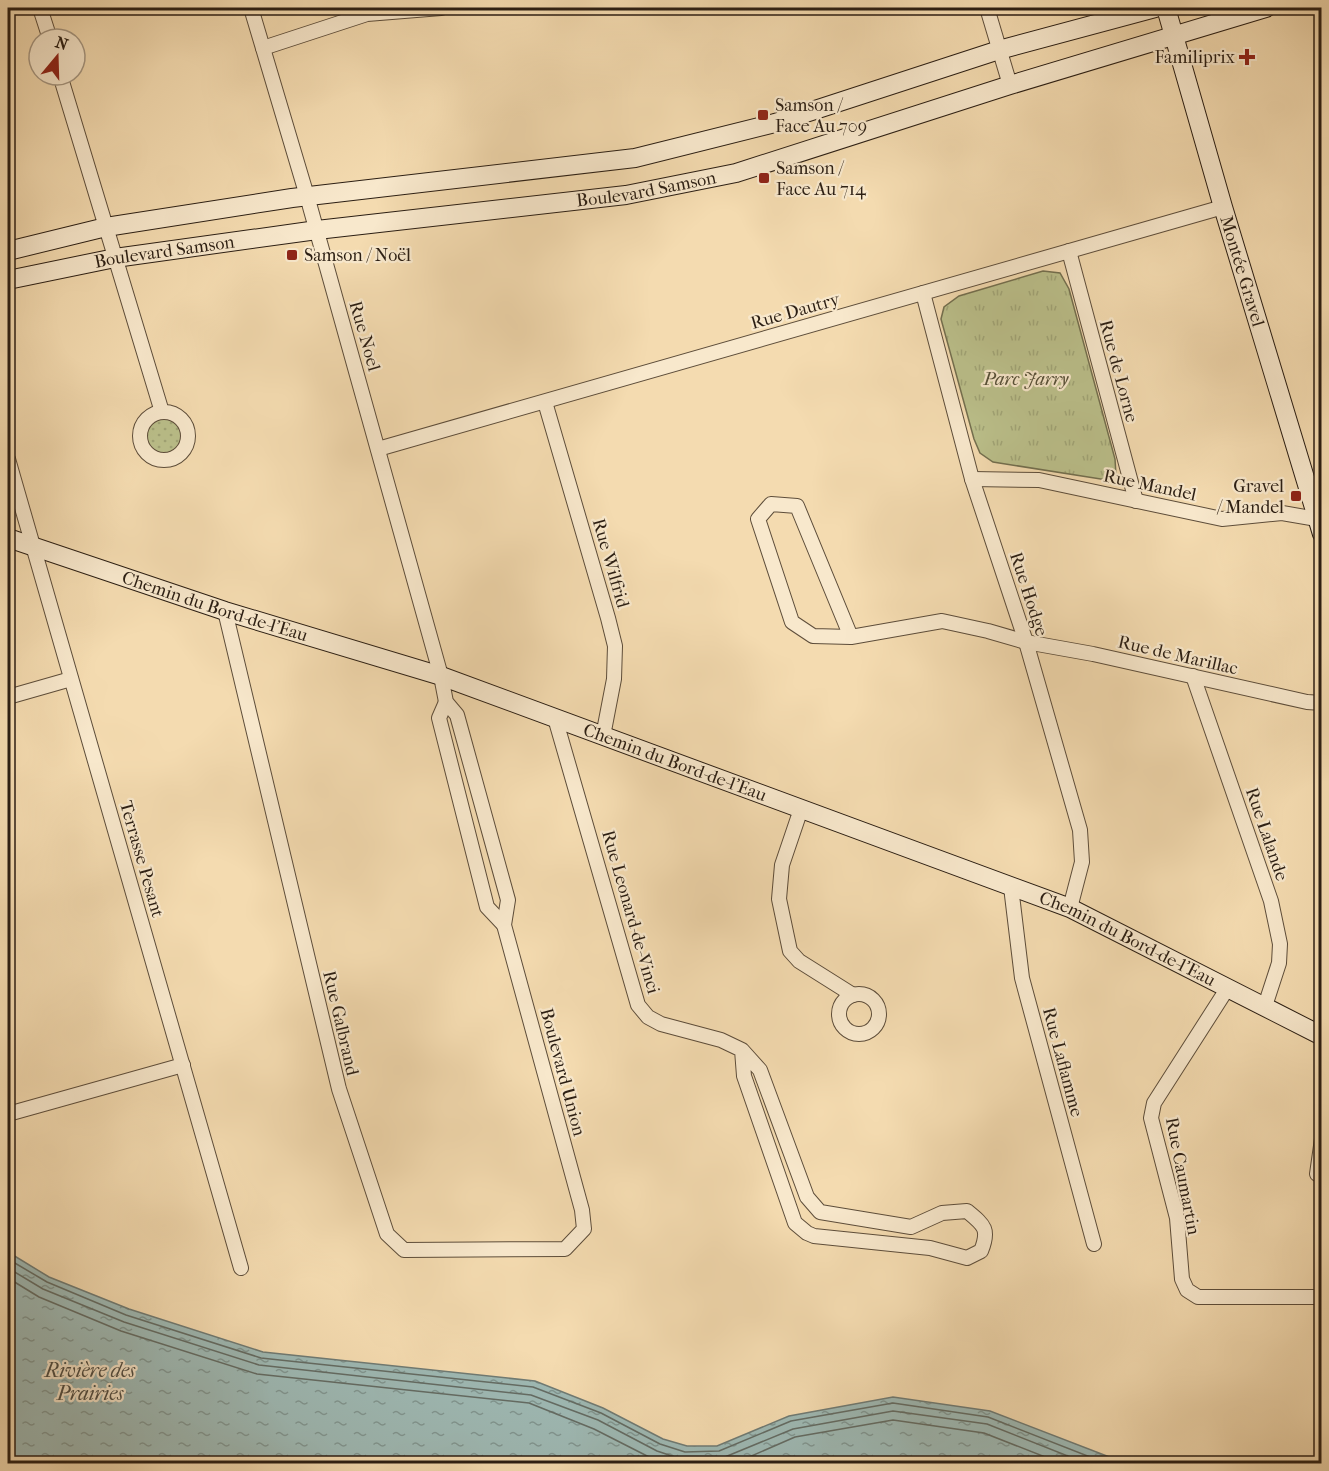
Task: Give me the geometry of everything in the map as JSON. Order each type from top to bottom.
[{"type":"street","points":[[40,8],[46,27]]},
{"type":"street","name":"Rue Noel","points":[[250,8],[308,196],[441,676]]},
{"type":"street","points":[[263,48],[367,14],[441,8]]},
{"type":"street","points":[[987,8],[1010,85]]},
{"type":"street","name":"Boulevard Samson","points":[[8,251],[106,227],[308,196],[635,158],[775,123],[999,50],[1155,8]]},
{"type":"street","name":"Montée Gravel","points":[[1166,8],[1223,207],[1320,524]]},
{"type":"street","name":"Boulevard Samson","points":[[8,280],[115,258],[317,230],[626,195],[736,173],[1010,85],[1266,8]]},
{"type":"street","points":[[64,87],[162,412]]},
{"type":"street","name":"Rue Dautry","points":[[378,449],[1223,207]]},
{"type":"street","name":"Rue de Lorne","points":[[1069,251],[1136,501]]},
{"type":"street","name":"Rue Hodge","points":[[923,293],[972,479],[1026,642],[1080,830],[1082,862],[1070,908]]},
{"type":"street","name":"Rue Wilfrid","points":[[545,402],[615,646],[614,680],[603,736]]},
{"type":"street","name":"Terrasse Pesant","points":[[8,459],[241,1268]]},
{"type":"street","name":"Rue Mandel","points":[[972,479],[1039,480],[1222,519],[1282,513],[1320,524]]},
{"type":"street","name":"Rue de Marillac","points":[[851,637],[797,506],[771,504],[758,519],[792,622],[813,636],[851,637],[942,621],[1026,642],[1093,654],[1307,702],[1322,703]]},
{"type":"street","name":"Chemin du Bord-de-l'Eau","points":[[8,538],[225,611],[441,676],[1070,908],[1322,1036]]},
{"type":"street","name":"Rue Galbrand","points":[[225,611],[339,1089],[387,1234],[404,1250],[565,1249],[584,1229]]},
{"type":"street","name":"Boulevard Union","points":[[441,676],[446,702],[457,715],[508,900],[504,925],[582,1210],[584,1229]]},
{"type":"street","name":"Rue Lalande","points":[[1192,676],[1271,901],[1280,944],[1279,963],[1265,1006]]},
{"type":"street","points":[[8,697],[71,679]]},
{"type":"street","name":"Boulevard Union","points":[[446,702],[439,718],[487,907],[504,925]]},
{"type":"street","name":"Rue Leonard-de-Vinci","points":[[555,718],[638,1005],[648,1017],[661,1024],[721,1040],[742,1050],[760,1070],[807,1197],[820,1212]]},
{"type":"street","points":[[801,809],[782,865],[779,899],[790,951],[799,960],[853,995]]},
{"type":"street","name":"Rue Laflamme","points":[[1011,887],[1022,978],[1094,1244]]},
{"type":"street","name":"Rue Caumartin","points":[[1227,989],[1154,1103],[1151,1118],[1177,1218],[1182,1279],[1187,1290],[1197,1297],[1322,1297]]},
{"type":"street","points":[[742,1050],[744,1076],[795,1223],[807,1233],[814,1236],[930,1248],[967,1258],[981,1251],[986,1239],[983,1225],[968,1211],[942,1213],[911,1227],[820,1212],[807,1233]]},
{"type":"street","points":[[8,1114],[183,1065]]},
{"type":"street","points":[[1317,1174],[1322,1139]]},
{"type":"green space","name":"Parc Jarry","points":[[1043,271],[1060,273],[1069,289],[1115,459],[1116,475],[1107,480],[993,462],[980,453],[974,439],[941,319],[944,307],[959,296]]},
{"type":"green space","points":[[159,412],[169,412],[184,422],[188,436],[184,450],[178,456],[169,460],[159,460],[144,450],[140,441],[140,431],[150,416]]},
{"type":"water","name":"Rivière des Prairies","points":[[8,1252],[49,1277],[129,1309],[263,1352],[535,1381],[603,1408],[663,1439],[687,1446],[717,1446],[789,1416],[893,1397],[990,1411],[1125,1463],[8,1463]]},
{"type":"place","name":"Familiprix","points":[[1247,57]]},
{"type":"place","name":"Samson / Face Au 709","points":[[763,115]]},
{"type":"place","name":"Samson / Face Au 714","points":[[764,178]]},
{"type":"place","name":"Samson / Noël","points":[[292,255]]},
{"type":"place","name":"Gravel / Mandel","points":[[1296,496]]}]
